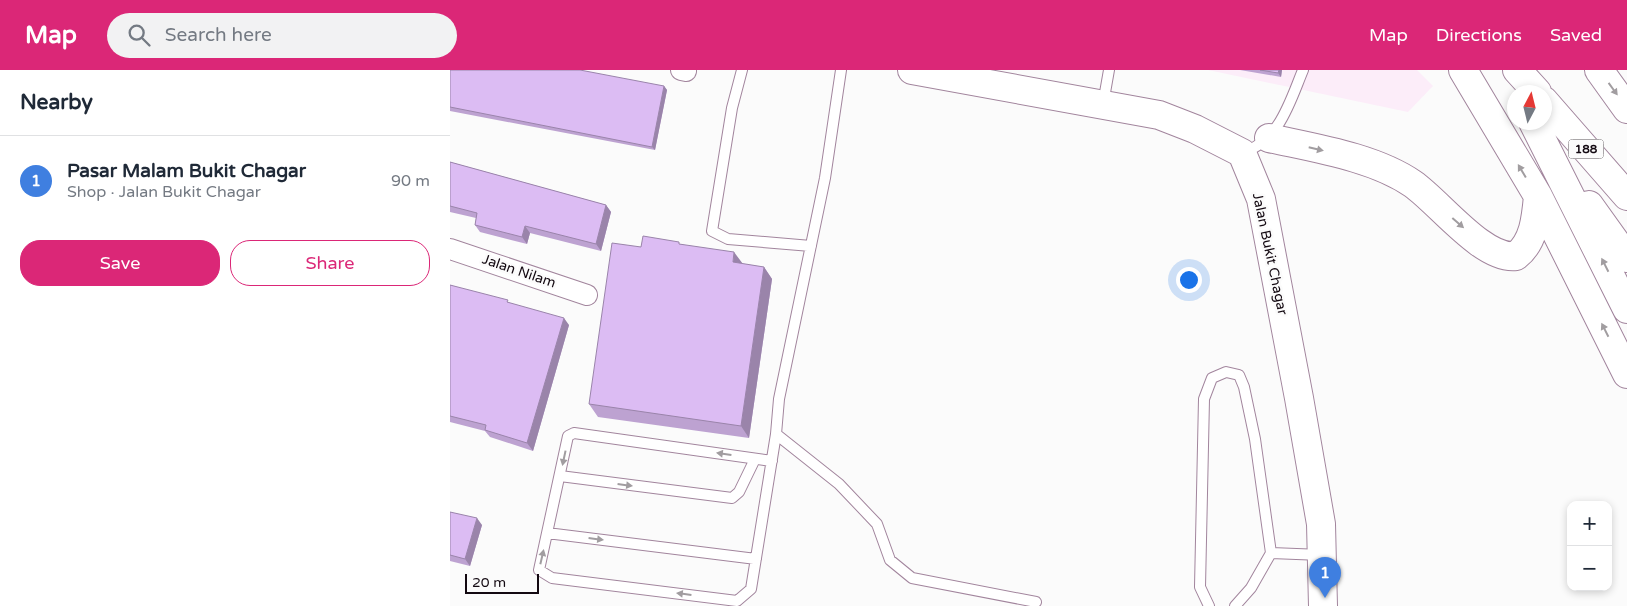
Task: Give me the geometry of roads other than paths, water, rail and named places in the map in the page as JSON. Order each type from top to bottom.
[{"type":"main road","points":[[912,70],[1160,115],[1194,129],[1242,153]]},
{"type":"main road","points":[[1463,70],[1538,196],[1627,374]]},
{"type":"main road","points":[[1508,70],[1515,85]]},
{"type":"main road","points":[[1517,70],[1531,85]]},
{"type":"main road","points":[[1599,70],[1627,109]]},
{"type":"main road","name":"188","points":[[1552,110],[1627,196]]},
{"type":"main road","points":[[1537,132],[1627,258]]},
{"type":"main road","points":[[1537,132],[1627,309]]},
{"type":"main road","points":[[1269,138],[1360,159],[1412,184],[1490,251],[1506,258],[1516,256],[1528,242],[1536,221],[1538,196]]},
{"type":"main road","name":"Jalan Bukit Chagar","points":[[1242,153],[1261,200],[1319,514],[1323,554],[1323,606]]},
{"type":"street","name":"Jalan Nilam","points":[[450,249],[587,295]]},
{"type":"lane","points":[[742,70],[732,108],[712,231],[728,239],[811,246]]},
{"type":"lane","points":[[772,461],[574,433],[568,436],[539,570],[552,578],[736,601],[751,589],[772,461],[776,434],[779,399],[825,178],[841,70]]},
{"type":"lane","points":[[1103,105],[1109,70]]},
{"type":"lane","points":[[1242,153],[1256,148],[1269,138],[1286,111],[1302,70]]},
{"type":"lane","points":[[1209,606],[1200,587],[1204,399],[1212,378],[1226,372],[1239,375],[1244,387],[1255,439],[1271,553],[1251,588],[1235,606]]},
{"type":"lane","points":[[776,434],[839,484],[877,524],[890,560],[912,578],[1036,602]]},
{"type":"lane","points":[[560,476],[732,498],[740,492],[755,458]]},
{"type":"lane","points":[[547,533],[756,559]]},
{"type":"lane","points":[[1271,553],[1323,554]]},
{"type":"place","name":"Pasar Malam Bukit Chagar","points":[[1325,598]]}]
